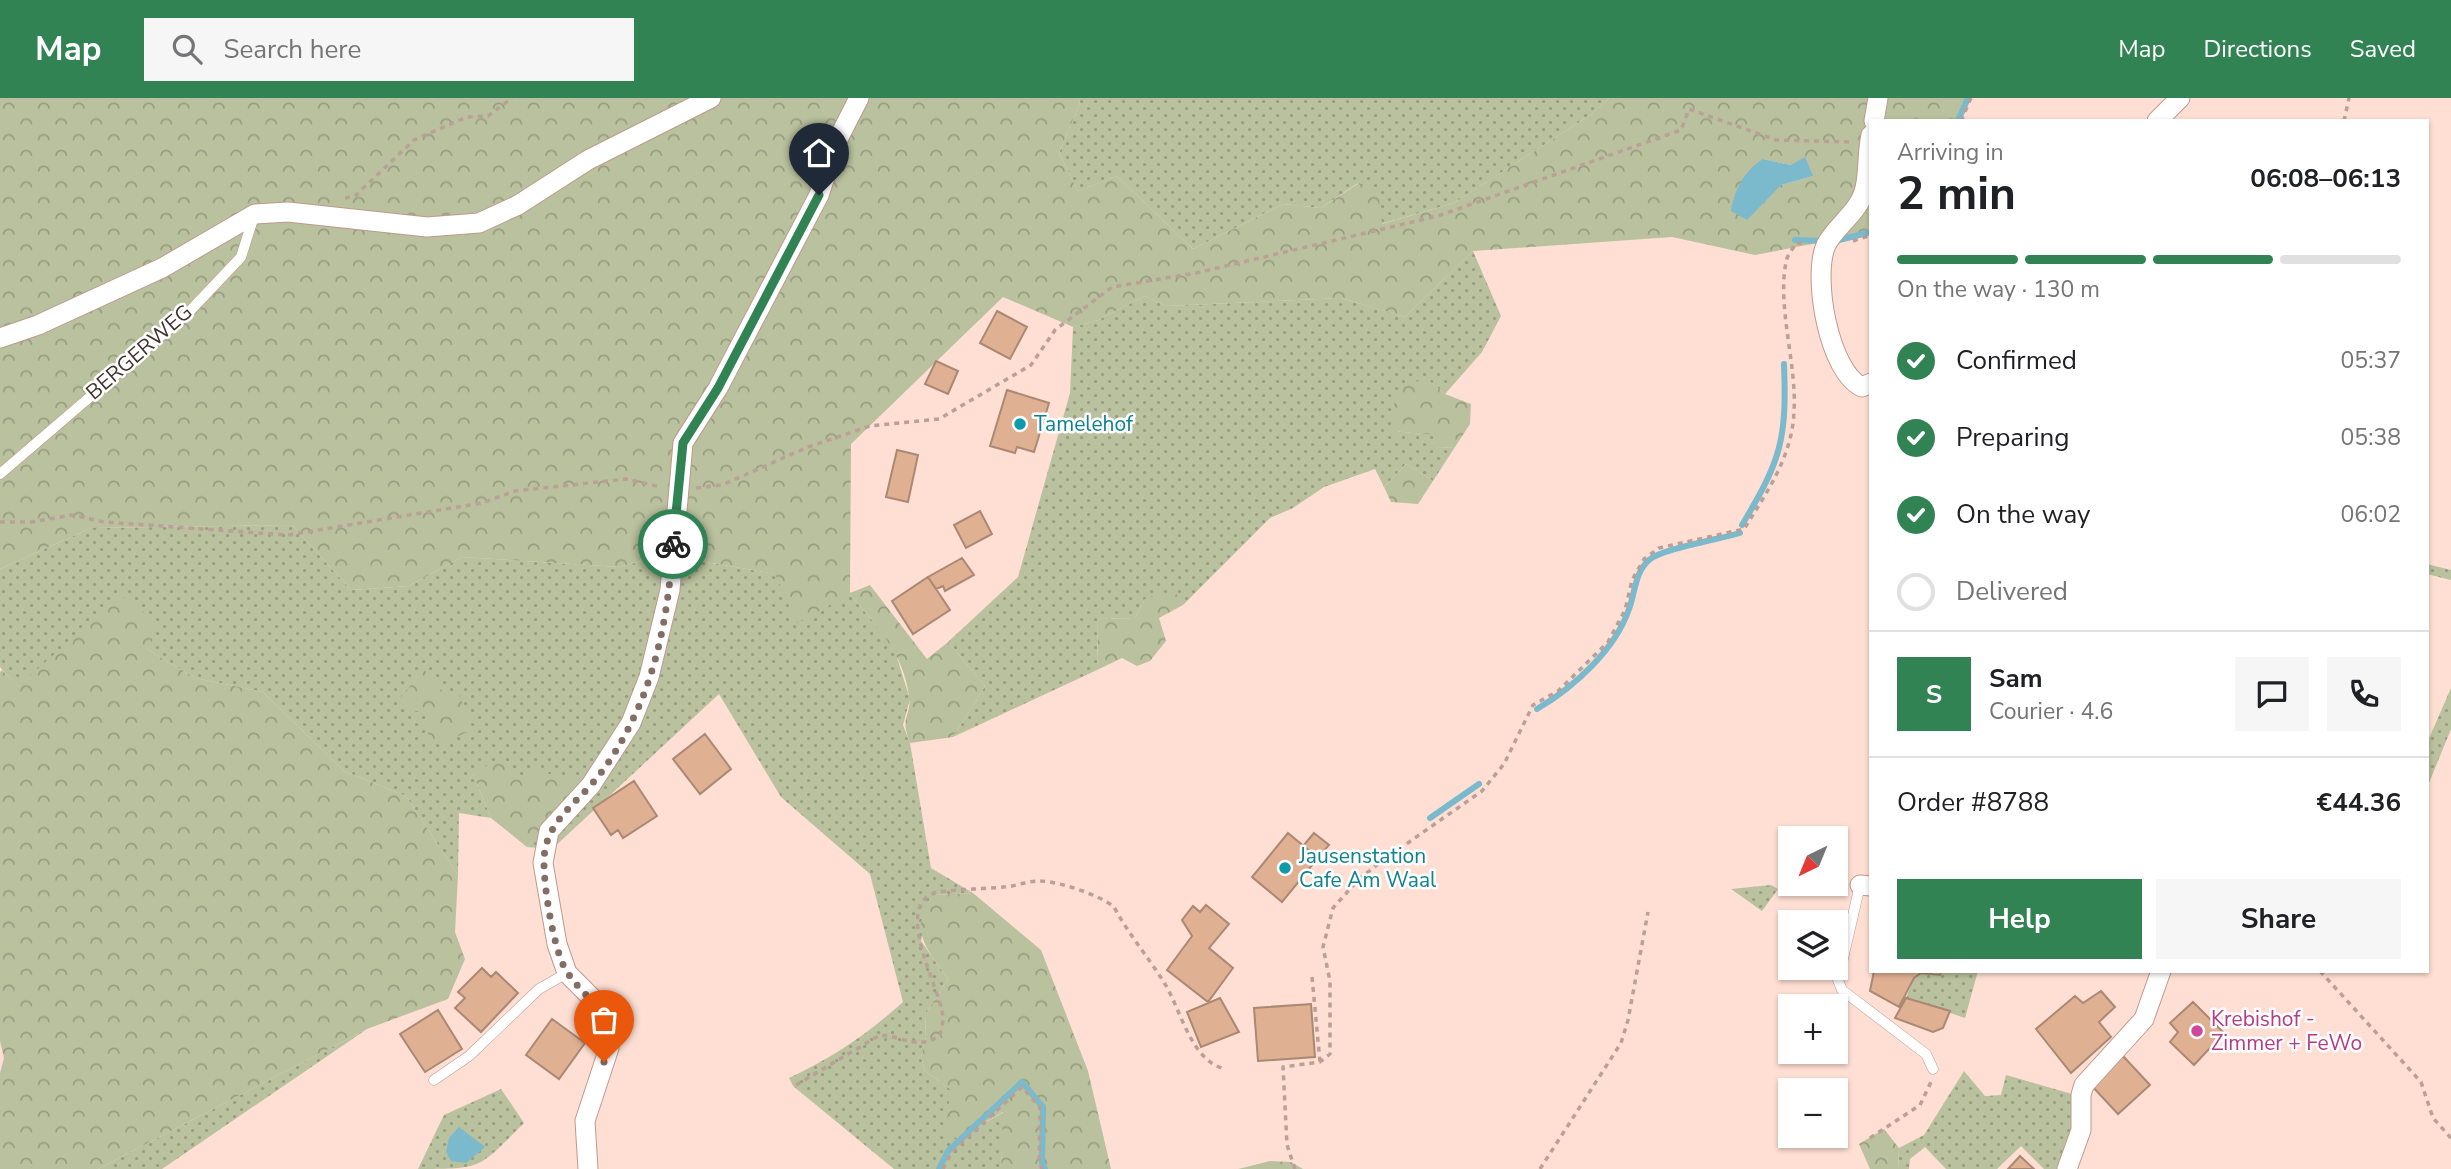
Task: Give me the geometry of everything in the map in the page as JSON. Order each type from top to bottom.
[{"type":"street","points":[[0,338],[38,325],[162,268],[255,214],[288,212],[427,227],[479,223],[518,205],[588,160],[711,98]]},
{"type":"street","points":[[588,1169],[585,1121],[609,1048],[610,1027],[594,1000],[567,973],[557,944],[543,863],[549,831],[591,785],[631,723],[640,702],[662,631],[670,590],[683,443],[718,388],[819,195],[836,143],[859,98]]},
{"type":"street","points":[[1874,119],[1878,98]]},
{"type":"street","points":[[2159,119],[2180,98]]},
{"type":"street","points":[[1869,149],[1865,190],[1852,214],[1826,245],[1820,272],[1836,358],[1855,383],[1863,387],[1869,384]]},
{"type":"street","points":[[2067,1169],[2081,1130],[2081,1094],[2084,1085],[2144,1019],[2160,973]]},
{"type":"lane","name":"BERGERWEG","points":[[0,474],[189,312],[241,257],[255,214]]},
{"type":"lane","points":[[1866,886],[1838,980],[1842,990],[1926,1054],[1933,1069]]},
{"type":"lane","points":[[434,1080],[469,1056],[539,989],[567,973]]},
{"type":"path","points":[[342,199],[355,196],[414,140],[467,117],[488,116],[512,98]]},
{"type":"path","points":[[1962,119],[1971,98]]},
{"type":"path","points":[[2344,119],[2348,98]]},
{"type":"path","points":[[0,522],[32,522],[72,515],[104,522],[288,535],[482,503],[515,491],[626,479],[677,491],[722,485],[808,447],[870,426],[939,419],[1031,365],[1055,330],[1112,287],[1196,273],[1438,216],[1681,130],[1689,108],[1776,140],[1869,139]]},
{"type":"path","points":[[1295,1169],[1287,1145],[1283,1067],[1320,1062],[1330,1054],[1331,981],[1325,967],[1323,947],[1333,908],[1359,879],[1482,790],[1504,764],[1533,705],[1558,691],[1608,642],[1625,610],[1632,580],[1644,559],[1659,548],[1744,529],[1786,457],[1794,415],[1786,260],[1796,243],[1826,245]]},
{"type":"path","points":[[796,1085],[880,1035],[915,1043],[930,1043],[940,1035],[943,1020],[925,961],[919,929],[918,914],[930,894],[940,891],[991,890],[1040,881],[1105,899],[1114,907],[1166,986],[1197,1046],[1214,1066],[1225,1069]]},
{"type":"path","points":[[1540,1169],[1621,1043],[1628,1020],[1648,912]]},
{"type":"path","points":[[2322,973],[2421,1082],[2433,1118],[2451,1138]]},
{"type":"path","points":[[1312,977],[1320,1062]]},
{"type":"path","points":[[1870,1138],[1920,1105],[1927,1096],[1933,1069]]},
{"type":"path","points":[[943,1169],[951,1153],[1021,1087],[1040,1108],[1042,1169]]},
{"type":"green space","points":[[0,98],[1078,98],[1080,103],[1059,153],[1078,191],[1117,176],[1193,249],[1283,204],[1321,208],[1359,183],[1379,195],[1382,224],[1454,203],[1592,114],[1609,98],[1972,98],[1959,119],[1869,119],[1869,231],[1859,235],[1755,255],[1672,237],[1473,251],[1405,317],[1341,298],[1166,306],[1145,296],[1098,320],[1073,327],[1003,297],[851,444],[850,593],[870,585],[927,659],[948,642],[985,686],[953,737],[910,743],[906,727],[909,696],[901,667],[887,641],[850,594],[797,623],[775,574],[665,555],[619,567],[462,557],[409,586],[351,590],[292,525],[91,528],[0,569]],"holes":[[[1763,159],[1791,165],[1813,176],[1781,185]]]},
{"type":"green space","points":[[1078,98],[1609,98],[1592,114],[1454,203],[1381,224],[1358,183],[1321,208],[1283,204],[1193,249],[1117,176],[1078,191],[1059,153],[1080,103]]},
{"type":"green space","points":[[1473,251],[1501,316],[1482,352],[1445,394],[1428,380],[1393,431],[1433,435],[1439,448],[1455,447],[1433,481],[1406,464],[1384,487],[1375,469],[1324,487],[1293,508],[1270,518],[1183,605],[1179,596],[1145,599],[1135,618],[1098,619],[1097,670],[953,737],[985,686],[948,642],[1018,577],[1070,393],[1073,327],[1098,320],[1145,296],[1166,306],[1341,298],[1405,317]]},
{"type":"green space","points":[[1428,380],[1445,394],[1471,404],[1470,424],[1455,447],[1439,448],[1432,435],[1393,431],[1390,413],[1404,383]]},
{"type":"green space","points":[[1406,464],[1433,481],[1418,504],[1391,502],[1384,487]]},
{"type":"green space","points":[[292,525],[351,590],[409,586],[462,557],[619,567],[665,555],[776,574],[850,594],[893,645],[910,699],[903,725],[910,743],[931,868],[973,893],[932,895],[921,941],[948,979],[925,1015],[926,1037],[921,1057],[925,1071],[950,1089],[957,1138],[1004,1112],[1001,1169],[894,1169],[793,1086],[789,1078],[849,1044],[903,1002],[870,874],[781,797],[719,694],[552,849],[527,847],[581,781],[524,783],[473,774],[491,818],[459,813],[458,875],[406,796],[344,771],[263,692],[195,678],[147,649],[17,686],[0,667],[0,569],[91,528]]},
{"type":"green space","points":[[2429,564],[2451,570],[2451,580],[2429,574]]},
{"type":"green space","points":[[1161,592],[1179,595],[1183,605],[1159,618],[1166,641],[1150,661],[1137,666],[1122,658],[1097,670],[1098,619],[1135,618],[1145,599]]},
{"type":"green space","points":[[121,596],[160,624],[147,649],[195,678],[263,692],[344,771],[406,796],[458,875],[455,932],[465,959],[448,999],[367,1029],[98,1169],[0,1169],[0,1073],[4,1058],[0,1041],[0,672],[2,670],[18,686]]},
{"type":"green space","points":[[424,669],[439,689],[459,695],[473,729],[446,742],[428,740],[428,713],[410,710],[401,697]]},
{"type":"green space","points":[[2451,688],[2451,729],[2429,783],[2429,738]]},
{"type":"green space","points":[[499,758],[523,782],[532,770],[582,781],[527,847],[491,818],[473,774]]},
{"type":"green space","points":[[1771,885],[1778,889],[1762,911],[1731,889]]},
{"type":"green space","points":[[973,893],[1041,950],[1088,1071],[1111,1169],[1001,1169],[1003,1112],[957,1138],[946,1136],[950,1089],[925,1071],[921,1057],[926,1037],[925,1015],[948,979],[923,939],[922,920],[932,895]]},
{"type":"green space","points":[[1921,973],[1977,973],[1965,1018],[1906,998],[1914,978]]},
{"type":"green space","points":[[367,1029],[162,1169],[98,1169]]},
{"type":"green space","points":[[1964,1071],[1985,1096],[2001,1095],[2006,1075],[2072,1094],[2071,1136],[2057,1169],[2044,1169],[2021,1146],[1997,1169],[1946,1169],[1925,1147],[1910,1159],[1909,1169],[1898,1169],[1899,1148],[1924,1135]]},
{"type":"green space","points":[[501,1089],[524,1123],[497,1150],[468,1167],[418,1169],[444,1115]]},
{"type":"green space","points":[[1884,1129],[1899,1148],[1898,1169],[1870,1169],[1859,1144]]},
{"type":"green space","points":[[1270,1161],[1291,1162],[1303,1169],[1238,1169]]},
{"type":"water","points":[[1805,157],[1813,176],[1781,185],[1747,220],[1731,211],[1741,181],[1756,164],[1763,159],[1791,165]]},
{"type":"water","points":[[459,1127],[485,1147],[466,1163],[451,1161],[446,1152],[449,1138]]},
{"type":"building","points":[[997,311],[1027,327],[1010,359],[980,343]]},
{"type":"building","points":[[936,361],[958,371],[948,394],[925,384]]},
{"type":"building","name":"Tamelehof","points":[[1007,390],[1049,403],[1034,452],[1017,447],[1015,453],[990,446]]},
{"type":"building","points":[[897,450],[918,455],[908,502],[886,497]]},
{"type":"building","points":[[980,511],[992,534],[966,548],[954,525]]},
{"type":"building","points":[[962,558],[974,575],[945,591],[943,586],[936,589],[928,577]]},
{"type":"building","points":[[928,577],[950,610],[913,634],[892,601]]},
{"type":"building","points":[[705,734],[731,769],[700,794],[673,759]]},
{"type":"building","points":[[634,781],[657,816],[623,838],[618,830],[611,835],[593,808]]},
{"type":"building","name":"Jausenstation Cafe Am Waal","points":[[1288,833],[1318,858],[1282,902],[1252,877]]},
{"type":"building","points":[[1314,833],[1329,845],[1318,858],[1303,846]]},
{"type":"building","points":[[1206,905],[1229,924],[1209,948],[1233,968],[1208,1002],[1167,970],[1192,936],[1182,920],[1193,906],[1200,912]]},
{"type":"building","points":[[482,968],[491,977],[496,972],[518,993],[481,1032],[455,1008],[465,998],[458,992]]},
{"type":"building","points":[[1874,973],[1921,973],[1914,978],[1899,1007],[1870,991]]},
{"type":"building","points":[[2101,991],[2115,1007],[2099,1022],[2111,1037],[2071,1073],[2036,1029],[2075,996],[2083,1003]]},
{"type":"building","points":[[1220,998],[1239,1032],[1201,1047],[1187,1012]]},
{"type":"building","points":[[1906,998],[1950,1011],[1943,1028],[1933,1032],[1895,1018]]},
{"type":"building","points":[[2193,1002],[2224,1033],[2194,1065],[2170,1042],[2178,1032],[2170,1023]]},
{"type":"building","points":[[1311,1004],[1315,1057],[1258,1061],[1254,1008]]},
{"type":"building","points":[[438,1010],[462,1049],[425,1072],[400,1034]]},
{"type":"building","points":[[552,1019],[585,1043],[559,1079],[526,1055]]},
{"type":"building","points":[[2123,1056],[2150,1085],[2118,1114],[2091,1085]]},
{"type":"building","points":[[2020,1156],[2034,1169],[2008,1169]]},
{"type":"waterway","points":[[1959,119],[1968,98]]},
{"type":"waterway","points":[[1835,241],[1869,232]]},
{"type":"waterway","points":[[1795,240],[1825,241]]},
{"type":"waterway","points":[[1742,525],[1765,483],[1779,449],[1784,412],[1784,364]]},
{"type":"waterway","points":[[1537,709],[1579,679],[1614,639],[1629,609],[1638,577],[1649,560],[1678,548],[1740,533]]},
{"type":"waterway","points":[[1430,818],[1479,784]]},
{"type":"waterway","points":[[939,1169],[948,1151],[1022,1082],[1043,1107],[1042,1163],[1045,1169]]},
{"type":"way so far","points":[[604,1062],[609,1048],[610,1027],[594,1000],[567,973],[557,944],[543,863],[549,831],[577,797],[591,785],[631,723],[649,677],[662,631],[670,590],[673,544]]},
{"type":"place","name":"Tamelehof","points":[[1020,424]]},
{"type":"place","name":"Jausenstation Cafe Am Waal","points":[[1285,868]]},
{"type":"place","name":"Krebishof - Zimmer + FeWo","points":[[2197,1031]]},
{"type":"route","points":[[673,544],[683,443],[718,388],[819,195]]}]
